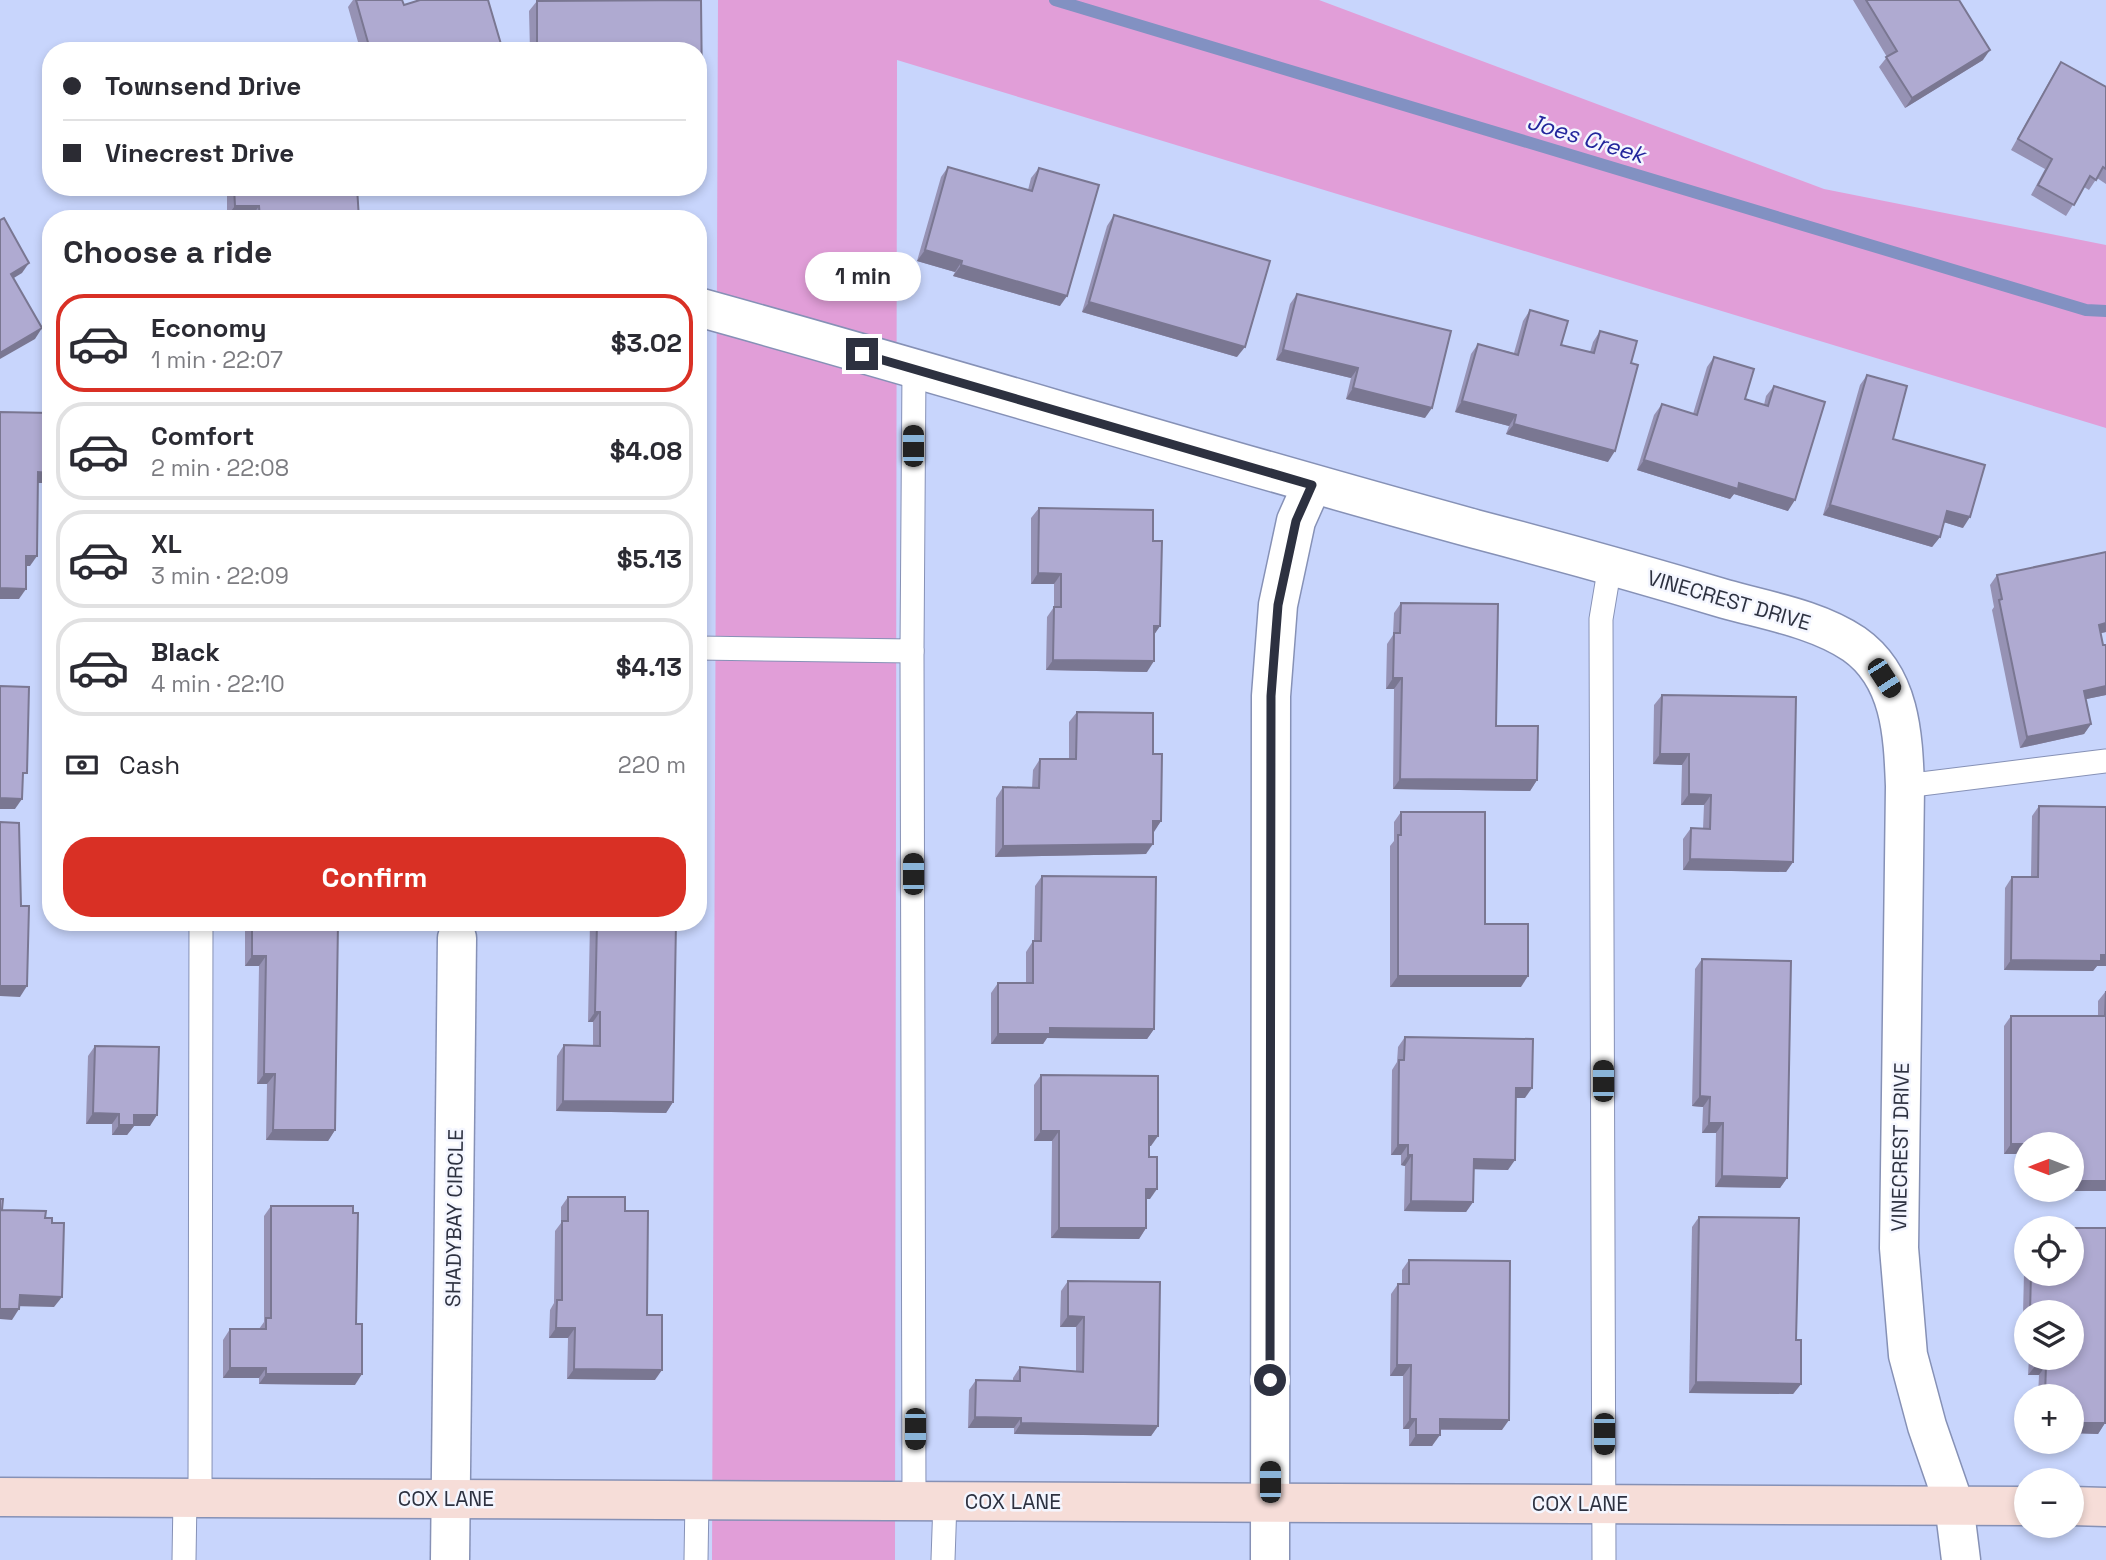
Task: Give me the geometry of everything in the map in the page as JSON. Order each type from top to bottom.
[{"type":"street","name":"VINECREST DRIVE","points":[[707,310],[1312,485],[1610,565],[1822,627],[1856,646],[1875,665],[1892,692],[1903,734],[1905,786],[1899,1248],[1908,1355],[1927,1426],[1954,1504],[1961,1560]]},
{"type":"street","points":[[1270,1560],[1271,696],[1278,605],[1296,521],[1312,485]]},
{"type":"street","name":"SHADYBAY CIRCLE","points":[[450,1560],[457,938]]},
{"type":"street","name":"COX LANE","points":[[0,1497],[2014,1506]]},
{"type":"street","points":[[2084,1506],[2106,1507]]},
{"type":"lane","points":[[914,370],[912,651],[929,1501],[943,1560]]},
{"type":"lane","points":[[1604,1560],[1601,619],[1610,565]]},
{"type":"lane","points":[[707,648],[912,651]]},
{"type":"lane","points":[[1905,786],[2106,761]]},
{"type":"lane","points":[[184,1560],[193,1498],[201,931]]},
{"type":"lane","points":[[696,1560],[697,1499]]},
{"type":"shaded area","points":[[718,0],[1319,0],[1824,189],[2106,245],[2106,428],[897,60],[895,1560],[712,1560]]},
{"type":"building","points":[[356,0],[402,0],[404,5],[420,0],[488,0],[500,42],[368,42]]},
{"type":"building","points":[[701,0],[701,42],[537,42],[537,1]]},
{"type":"building","points":[[1866,0],[1959,0],[1990,50],[1912,98],[1886,57],[1897,51]]},
{"type":"building","points":[[2061,62],[2106,87],[2106,169],[2103,167],[2096,180],[2090,176],[2074,205],[2038,185],[2052,159],[2018,139]]},
{"type":"building","points":[[948,167],[1032,191],[1039,168],[1099,185],[1067,296],[961,265],[962,261],[925,250]]},
{"type":"building","points":[[234,196],[358,196],[358,210],[259,210],[259,206],[235,206]]},
{"type":"building","points":[[1114,215],[1270,261],[1245,347],[1089,302]]},
{"type":"building","points":[[4,218],[29,263],[11,274],[42,328],[0,353],[0,220]]},
{"type":"building","points":[[1297,294],[1451,331],[1432,408],[1353,388],[1358,368],[1283,350]]},
{"type":"building","points":[[1530,310],[1568,321],[1561,345],[1594,353],[1600,331],[1637,341],[1631,363],[1638,365],[1615,451],[1514,424],[1516,415],[1462,401],[1478,344],[1518,355]]},
{"type":"building","points":[[1714,357],[1754,369],[1745,399],[1768,406],[1774,386],[1825,402],[1795,500],[1739,483],[1738,489],[1644,460],[1662,404],[1697,415]]},
{"type":"building","points":[[1867,375],[1907,386],[1893,439],[1985,465],[1970,517],[1947,511],[1940,537],[1830,505]]},
{"type":"building","points":[[0,412],[42,413],[37,556],[26,556],[26,589],[0,588]]},
{"type":"building","points":[[1039,508],[1153,510],[1153,541],[1162,541],[1160,626],[1154,626],[1154,661],[1053,660],[1054,607],[1061,607],[1061,574],[1038,573]]},
{"type":"building","points":[[2106,552],[2106,623],[2099,625],[2103,645],[2106,645],[2106,686],[2084,691],[2091,724],[2027,737],[1999,600],[2002,599],[1997,575]]},
{"type":"building","points":[[1401,603],[1498,604],[1496,726],[1538,726],[1537,780],[1400,779],[1402,678],[1393,678],[1394,633],[1400,633]]},
{"type":"building","points":[[0,686],[29,687],[27,773],[23,773],[22,799],[0,798]]},
{"type":"building","points":[[1662,695],[1796,697],[1793,862],[1690,859],[1691,828],[1710,829],[1711,795],[1689,794],[1689,754],[1660,754]]},
{"type":"building","points":[[1077,712],[1153,713],[1153,754],[1162,754],[1161,821],[1153,821],[1153,844],[1003,846],[1003,787],[1039,788],[1040,759],[1076,759]]},
{"type":"building","points":[[2039,806],[2106,807],[2106,955],[2101,955],[2101,961],[2011,960],[2012,877],[2038,877]]},
{"type":"building","points":[[1401,812],[1485,812],[1485,924],[1528,924],[1528,976],[1398,976],[1398,835],[1401,835]]},
{"type":"building","points":[[0,822],[19,823],[21,906],[29,906],[27,986],[0,986]]},
{"type":"building","points":[[1042,876],[1156,877],[1154,1029],[1050,1028],[1050,1034],[998,1034],[998,983],[1033,983],[1033,941],[1041,941]]},
{"type":"building","points":[[252,931],[338,931],[335,1130],[273,1130],[275,1074],[264,1074],[266,956],[252,956]]},
{"type":"building","points":[[597,931],[676,931],[673,1102],[563,1101],[564,1045],[600,1046],[600,1012],[595,1012]]},
{"type":"building","points":[[1702,959],[1791,961],[1787,1178],[1722,1176],[1723,1123],[1709,1123],[1710,1097],[1700,1096]]},
{"type":"building","points":[[2106,991],[2106,1181],[2084,1181],[2084,1132],[2014,1132],[2014,1144],[2011,1144],[2011,1016],[2105,1016]]},
{"type":"building","points":[[1405,1037],[1533,1039],[1532,1088],[1516,1088],[1515,1160],[1474,1159],[1473,1202],[1411,1201],[1412,1155],[1408,1155],[1408,1145],[1398,1145],[1399,1060],[1404,1060]]},
{"type":"building","points":[[95,1046],[159,1047],[157,1115],[134,1115],[134,1125],[119,1125],[119,1114],[93,1113]]},
{"type":"building","points":[[1041,1075],[1158,1076],[1158,1136],[1149,1136],[1149,1157],[1157,1157],[1157,1189],[1146,1189],[1146,1228],[1059,1228],[1059,1131],[1041,1131]]},
{"type":"building","points":[[568,1197],[625,1197],[625,1211],[648,1211],[647,1315],[662,1315],[662,1370],[574,1369],[575,1328],[556,1328],[557,1300],[562,1300],[562,1221],[568,1221]]},
{"type":"building","points":[[0,1199],[3,1199],[2,1210],[46,1211],[45,1218],[52,1218],[52,1223],[64,1223],[62,1297],[20,1295],[19,1309],[0,1309]]},
{"type":"building","points":[[271,1206],[353,1206],[353,1213],[358,1213],[356,1324],[362,1324],[362,1374],[266,1374],[266,1368],[230,1368],[230,1329],[266,1329],[266,1318],[271,1318]]},
{"type":"building","points":[[1699,1217],[1799,1218],[1796,1340],[1801,1340],[1801,1384],[1696,1382]]},
{"type":"building","points":[[2084,1228],[2106,1228],[2105,1423],[2084,1423],[2084,1384],[2045,1384],[2046,1370],[2084,1370],[2084,1300],[2030,1300],[2031,1286],[2084,1286]]},
{"type":"building","points":[[1409,1260],[1510,1261],[1509,1420],[1440,1419],[1440,1435],[1416,1435],[1416,1419],[1410,1419],[1411,1365],[1397,1365],[1398,1284],[1409,1284]]},
{"type":"building","points":[[1068,1281],[1160,1282],[1158,1426],[1021,1423],[1021,1418],[975,1417],[976,1380],[1020,1381],[1020,1367],[1083,1372],[1084,1317],[1068,1316]]},
{"type":"waterway","name":"Joes Creek","points":[[1055,0],[2086,310],[2106,311]]},
{"type":"route","points":[[862,354],[1312,485],[1296,521],[1278,605],[1271,696],[1270,1380]]}]
